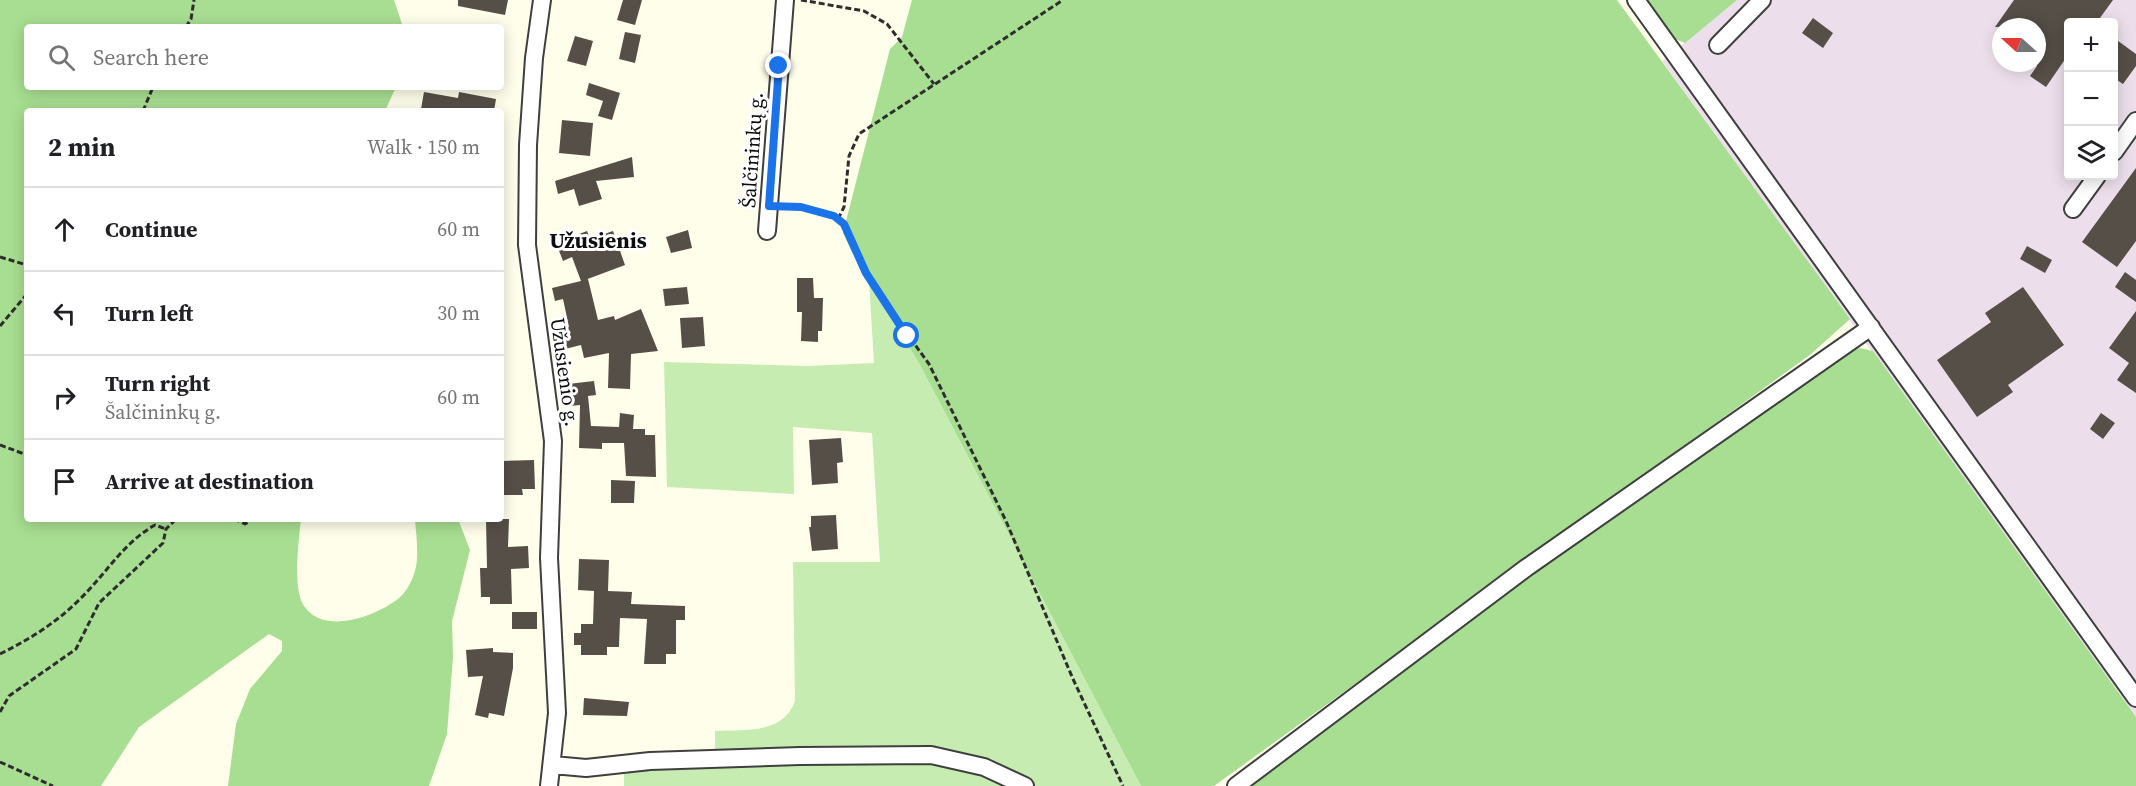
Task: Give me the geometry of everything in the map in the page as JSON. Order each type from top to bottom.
[{"type":"street","name":"Užusienio g.","points":[[542,0],[534,58],[528,146],[527,245],[554,441],[549,558],[557,713],[549,786]]},
{"type":"street","name":"Šalčininkų g.","points":[[767,231],[785,0]]},
{"type":"street","points":[[1636,0],[2136,698]]},
{"type":"street","points":[[1718,45],[1762,0]]},
{"type":"street","points":[[2118,146],[2136,121]]},
{"type":"street","points":[[2073,209],[2094,180]]},
{"type":"street","points":[[1236,786],[1526,568],[1870,327]]},
{"type":"street","points":[[553,765],[586,768],[650,761],[931,755],[984,767],[1025,786]]},
{"type":"path","points":[[188,24],[191,20],[194,0]]},
{"type":"path","points":[[801,0],[864,11],[887,24],[934,84]]},
{"type":"path","points":[[838,219],[844,207],[849,156],[859,134],[1063,0]]},
{"type":"path","points":[[144,108],[152,90]]},
{"type":"path","points":[[769,206],[801,207],[838,219],[844,224],[856,255],[881,298],[929,364],[944,389],[1006,520],[1073,679],[1123,786]]},
{"type":"path","points":[[0,256],[24,264]]},
{"type":"path","points":[[0,326],[24,298]]},
{"type":"path","points":[[0,445],[24,453]]},
{"type":"path","points":[[0,712],[9,696],[33,676],[76,649],[99,603],[164,543],[166,529],[173,522]]},
{"type":"path","points":[[0,654],[48,627],[81,598],[137,535],[155,525],[166,529]]},
{"type":"path","points":[[0,762],[53,786]]},
{"type":"shaded area","points":[[1737,0],[2136,0],[2136,717],[1662,61]]},
{"type":"green space","points":[[0,0],[394,0],[402,24],[24,24],[24,90],[395,90],[386,108],[24,108],[24,522],[301,522],[297,564],[300,598],[313,615],[324,620],[337,621],[351,620],[378,611],[404,594],[416,568],[415,522],[459,522],[470,550],[452,621],[453,657],[447,734],[429,786],[228,786],[236,724],[250,689],[282,651],[282,641],[269,634],[139,727],[101,786],[0,786]]},
{"type":"green space","points":[[912,0],[1617,0],[1850,319],[1811,354],[1214,786],[1141,786],[920,365],[843,233],[890,49],[902,37]]},
{"type":"green space","points":[[1647,0],[1737,0],[1685,43],[1675,39]]},
{"type":"green space","points":[[869,280],[920,365],[1141,786],[624,786],[624,771],[715,767],[715,731],[762,728],[781,720],[789,712],[795,701],[793,562],[880,562],[872,433],[793,427],[794,494],[667,487],[664,362],[807,366],[874,363]]},
{"type":"green space","points":[[1860,348],[1873,351],[2136,717],[2136,786],[1248,786],[1501,596],[1847,352]]},
{"type":"building","points":[[458,0],[508,0],[505,15],[458,6]]},
{"type":"building","points":[[623,0],[642,0],[635,25],[617,20]]},
{"type":"building","points":[[2014,0],[2113,0],[2100,18],[2064,18],[2064,61],[2046,87],[2030,76],[2033,72],[2046,72],[2046,18],[2001,18]]},
{"type":"building","points":[[1813,18],[1833,33],[1823,48],[1802,33]]},
{"type":"building","points":[[625,32],[641,35],[635,63],[619,59]]},
{"type":"building","points":[[575,36],[593,41],[586,66],[567,61]]},
{"type":"building","points":[[2118,41],[2136,54],[2136,66],[2123,84],[2118,81]]},
{"type":"building","points":[[589,83],[620,93],[612,120],[598,116],[603,101],[586,95]]},
{"type":"building","points":[[424,92],[458,98],[459,92],[496,99],[494,108],[421,108]]},
{"type":"building","points":[[562,120],[593,123],[590,156],[559,153]]},
{"type":"building","points":[[632,157],[634,177],[596,181],[602,199],[579,206],[574,189],[558,194],[555,181]]},
{"type":"building","points":[[2136,168],[2136,241],[2117,267],[2082,242]]},
{"type":"building","points":[[688,230],[692,248],[671,253],[666,237]]},
{"type":"building","points":[[587,231],[590,239],[613,231],[625,265],[585,280],[588,279],[598,320],[614,316],[615,320],[641,309],[658,351],[631,354],[630,389],[608,388],[609,353],[584,358],[581,345],[565,349],[560,329],[569,327],[563,299],[555,301],[552,288],[581,281],[572,257],[563,261],[556,243]]},
{"type":"building","points":[[2027,246],[2052,260],[2045,273],[2020,259]]},
{"type":"building","points":[[2125,272],[2136,280],[2136,302],[2115,287]]},
{"type":"building","points":[[797,278],[813,278],[814,298],[823,298],[822,331],[818,331],[818,342],[801,341],[802,312],[797,312]]},
{"type":"building","points":[[687,287],[689,304],[665,306],[663,289]]},
{"type":"building","points":[[2023,287],[2064,345],[2008,385],[2013,392],[1977,417],[1937,360],[1991,322],[1985,313]]},
{"type":"building","points":[[2136,311],[2136,393],[2117,380],[2129,363],[2109,348]]},
{"type":"building","points":[[703,317],[705,346],[682,348],[680,318]]},
{"type":"building","points":[[594,381],[596,395],[588,396],[591,426],[619,427],[620,413],[634,415],[633,429],[645,429],[645,435],[655,435],[656,477],[626,476],[624,443],[602,443],[602,449],[579,448],[580,405],[570,406],[568,384]]},
{"type":"building","points":[[2101,413],[2115,423],[2103,439],[2090,429]]},
{"type":"building","points":[[841,438],[843,462],[837,463],[838,483],[812,485],[809,440]]},
{"type":"building","points":[[534,460],[535,489],[522,489],[523,495],[504,495],[504,461]]},
{"type":"building","points":[[611,480],[635,481],[634,503],[611,503]]},
{"type":"building","points":[[836,515],[838,549],[812,551],[809,527],[811,527],[811,516]]},
{"type":"building","points":[[504,519],[509,519],[508,547],[528,546],[529,568],[511,569],[512,604],[490,604],[490,597],[481,597],[480,568],[487,568],[486,522],[504,522]]},
{"type":"building","points":[[579,559],[609,560],[608,591],[632,592],[631,604],[685,606],[685,620],[676,620],[676,654],[666,654],[666,664],[644,664],[647,619],[620,618],[619,647],[607,647],[607,655],[581,655],[581,645],[574,645],[574,633],[581,633],[581,624],[593,624],[594,591],[578,590]]},
{"type":"building","points":[[512,612],[537,612],[537,629],[512,629]]},
{"type":"building","points":[[493,648],[493,652],[513,653],[513,668],[504,716],[489,713],[488,718],[475,715],[483,676],[468,677],[466,650]]},
{"type":"building","points":[[584,698],[629,702],[627,716],[583,715]]},
{"type":"district","name":"Užusienis","points":[[598,240]]},
{"type":"route","points":[[779,66],[769,206],[801,207],[834,216],[844,224],[866,273],[907,336]]}]
